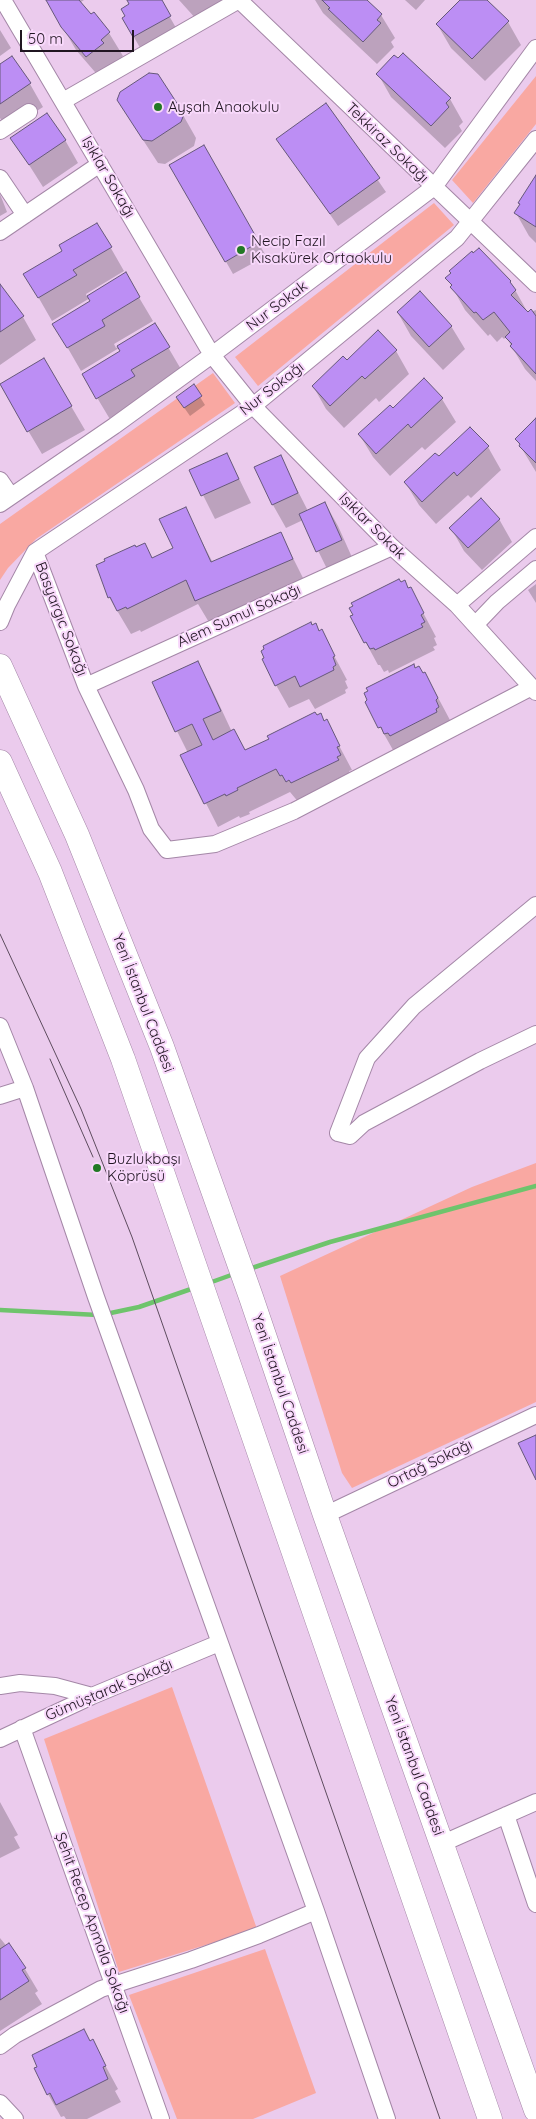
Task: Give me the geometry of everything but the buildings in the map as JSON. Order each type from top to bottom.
[{"type":"highway","name":"Yeni İstanbul Caddesi","points":[[0,666],[88,863],[162,1047],[251,1297],[325,1515],[536,2110]]},
{"type":"highway","points":[[0,762],[50,872],[100,995],[196,1263],[490,2119]]},
{"type":"street","name":"Işıklar Sokağı","points":[[4,0],[212,355]]},
{"type":"street","points":[[63,101],[239,0]]},
{"type":"street","name":"Tekkiraz Sokağı","points":[[239,0],[536,284]]},
{"type":"street","name":"Nur Sokak","points":[[5,500],[114,426],[212,355],[434,188],[536,48]]},
{"type":"street","points":[[0,131],[29,112]]},
{"type":"street","name":"Nur Sokağı","points":[[0,622],[7,605],[36,552],[253,406],[457,238],[536,139]]},
{"type":"street","points":[[0,232],[100,164]]},
{"type":"street","points":[[0,178],[24,215]]},
{"type":"street","name":"Işıklar Sokak","points":[[212,355],[253,406],[392,547],[457,605],[534,690]]},
{"type":"street","points":[[0,480],[5,500]]},
{"type":"street","points":[[457,605],[536,537]]},
{"type":"street","name":"Alem Sumul Sokağı","points":[[86,686],[392,547]]},
{"type":"street","name":"Basyargıc Sokağı","points":[[36,552],[86,686],[136,790],[151,829],[167,850],[214,844],[294,811],[534,690]]},
{"type":"street","points":[[475,625],[497,602],[536,569]]},
{"type":"street","points":[[536,905],[414,1006],[367,1058],[338,1133],[350,1136],[373,1119],[480,1061],[536,1034]]},
{"type":"street","points":[[0,1026],[24,1088],[105,1325],[218,1643],[316,1911],[387,2119]]},
{"type":"street","points":[[0,1096],[24,1088]]},
{"type":"street","name":"Ortağ Sokağı","points":[[325,1515],[536,1415]]},
{"type":"street","name":"Gümüştarak Sokağı","points":[[0,1739],[92,1696],[218,1643]]},
{"type":"street","points":[[0,1686],[20,1683],[55,1686],[92,1696]]},
{"type":"street","name":"Şehit Recep Apmala Sokağı","points":[[22,1728],[161,2119]]},
{"type":"street","points":[[442,1844],[536,1802]]},
{"type":"street","points":[[506,1815],[536,1904]]},
{"type":"street","points":[[0,2046],[15,2035],[101,1989],[259,1935],[316,1911]]},
{"type":"street","points":[[0,2103],[15,2119]]},
{"type":"shaded area","points":[[536,76],[536,124],[473,203],[452,180]]},
{"type":"shaded area","points":[[434,203],[454,225],[258,386],[235,357]]},
{"type":"shaded area","points":[[213,373],[235,403],[36,539],[8,568],[0,580],[0,524]]},
{"type":"shaded area","points":[[536,1163],[536,1402],[352,1488],[342,1473],[280,1276],[472,1187]]},
{"type":"shaded area","points":[[172,1687],[257,1929],[119,1972],[44,1739]]},
{"type":"shaded area","points":[[265,1949],[316,2093],[253,2119],[177,2119],[129,1995]]},
{"type":"waterway","points":[[249,1269],[330,1242],[536,1186]]},
{"type":"waterway","points":[[209,1283],[234,1274]]},
{"type":"waterway","points":[[106,1314],[139,1307],[194,1288]]},
{"type":"waterway","points":[[0,1310],[98,1315]]},
{"type":"tram line","points":[[0,934],[81,1109],[132,1237],[440,2119]]},
{"type":"tram line","points":[[50,1059],[93,1157]]},
{"type":"place","name":"Ayşah Anaokulu","points":[[158,107]]},
{"type":"place","name":"Necip Fazıl Kısakürek Ortaokulu","points":[[241,250]]},
{"type":"place","name":"Buzlukbaşı Köprüsü","points":[[97,1168]]}]
